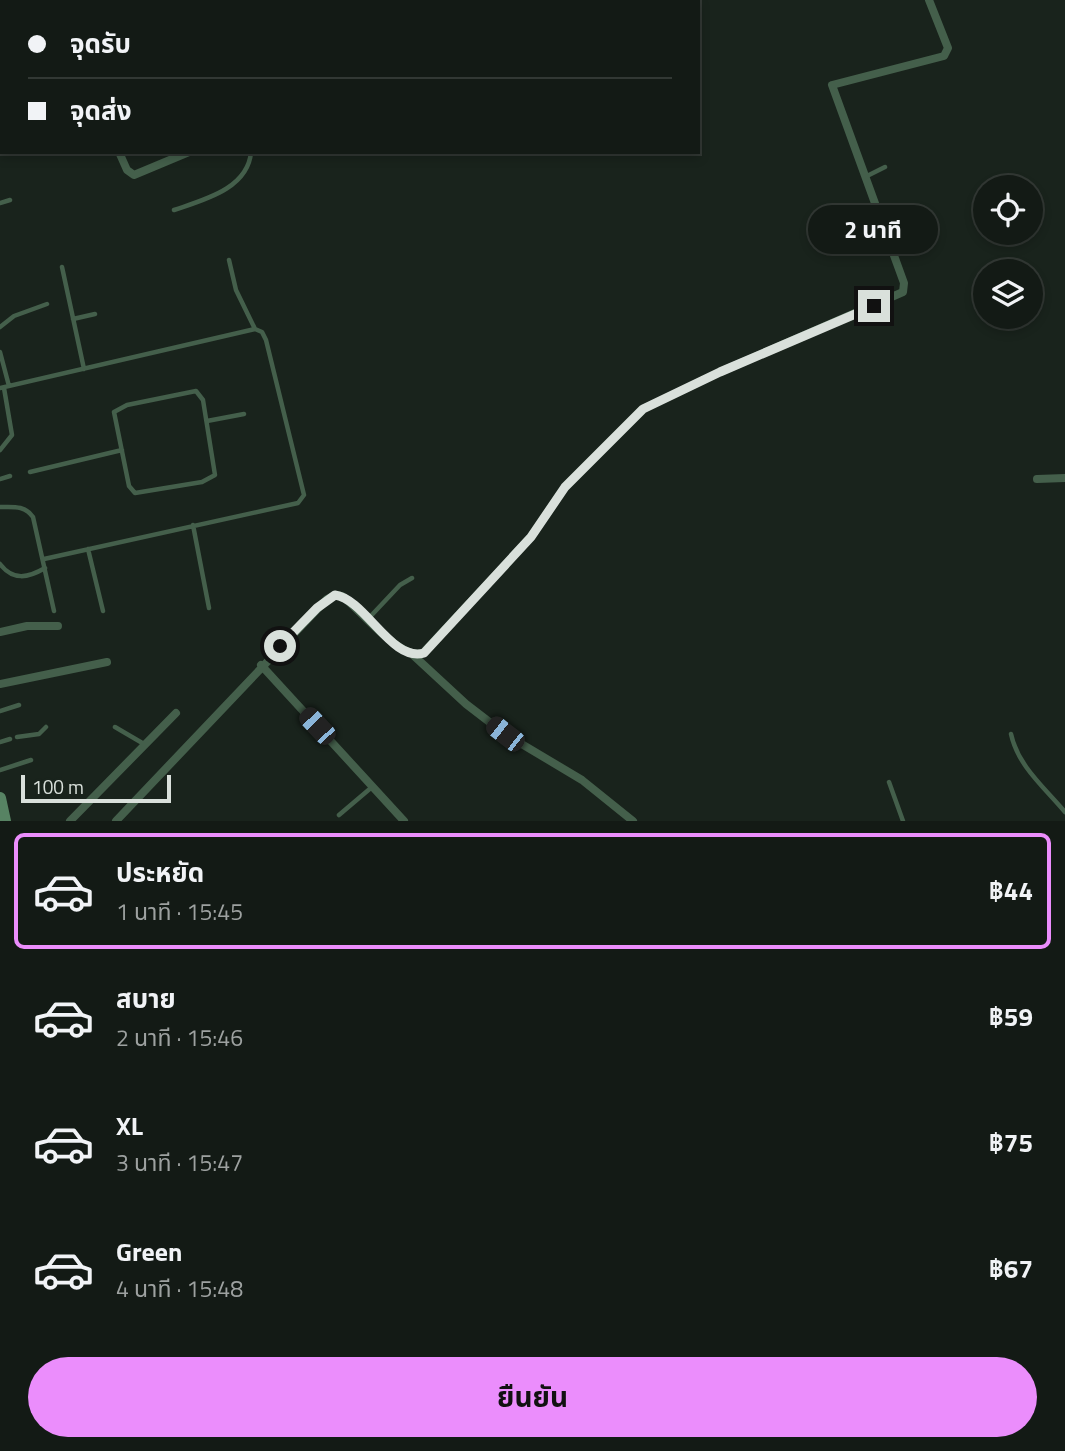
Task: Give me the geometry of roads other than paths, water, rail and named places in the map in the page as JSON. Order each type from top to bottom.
[{"type":"main road","points":[[0,798],[5,821]]},
{"type":"street","points":[[412,654],[424,653],[435,643],[531,537],[565,487],[643,409],[720,372],[903,292],[904,283],[832,85],[944,56],[946,40],[929,0]]},
{"type":"street","points":[[120,154],[127,170],[134,174],[184,154]]},
{"type":"street","points":[[1037,479],[1065,478]]},
{"type":"street","points":[[116,821],[317,608],[335,595],[342,596],[394,643],[412,654],[466,704],[505,734],[582,780],[633,821]]},
{"type":"street","points":[[0,632],[27,626],[58,626]]},
{"type":"street","points":[[0,684],[107,662]]},
{"type":"street","points":[[261,666],[404,821]]},
{"type":"street","points":[[70,821],[176,713]]},
{"type":"lane","points":[[174,211],[228,188],[249,164],[251,154]]},
{"type":"lane","points":[[864,177],[885,167]]},
{"type":"lane","points":[[0,203],[10,200]]},
{"type":"lane","points":[[44,559],[294,505],[303,495],[265,336],[255,329],[236,290],[229,260]]},
{"type":"lane","points":[[62,267],[84,369]]},
{"type":"lane","points":[[0,327],[14,316],[47,304]]},
{"type":"lane","points":[[73,319],[95,314]]},
{"type":"lane","points":[[4,387],[255,329]]},
{"type":"lane","points":[[0,352],[12,436],[0,450]]},
{"type":"lane","points":[[196,391],[201,394],[207,421],[216,470],[211,479],[135,493],[130,486],[114,412],[118,408],[196,391]]},
{"type":"lane","points":[[207,421],[244,414]]},
{"type":"lane","points":[[30,472],[122,450]]},
{"type":"lane","points":[[0,479],[10,476]]},
{"type":"lane","points":[[0,507],[17,506],[30,512],[44,559],[54,611]]},
{"type":"lane","points":[[192,525],[209,608]]},
{"type":"lane","points":[[88,549],[103,611]]},
{"type":"lane","points":[[0,565],[7,572],[21,577],[45,568]]},
{"type":"lane","points":[[368,619],[400,585],[412,578]]},
{"type":"lane","points":[[0,711],[19,705]]},
{"type":"lane","points":[[17,737],[39,734],[46,727]]},
{"type":"lane","points":[[115,727],[144,744]]},
{"type":"lane","points":[[1011,734],[1014,751],[1027,770],[1065,812]]},
{"type":"lane","points":[[0,742],[10,739]]},
{"type":"lane","points":[[0,770],[31,760]]},
{"type":"lane","points":[[889,782],[903,821]]},
{"type":"lane","points":[[339,815],[372,786]]}]
